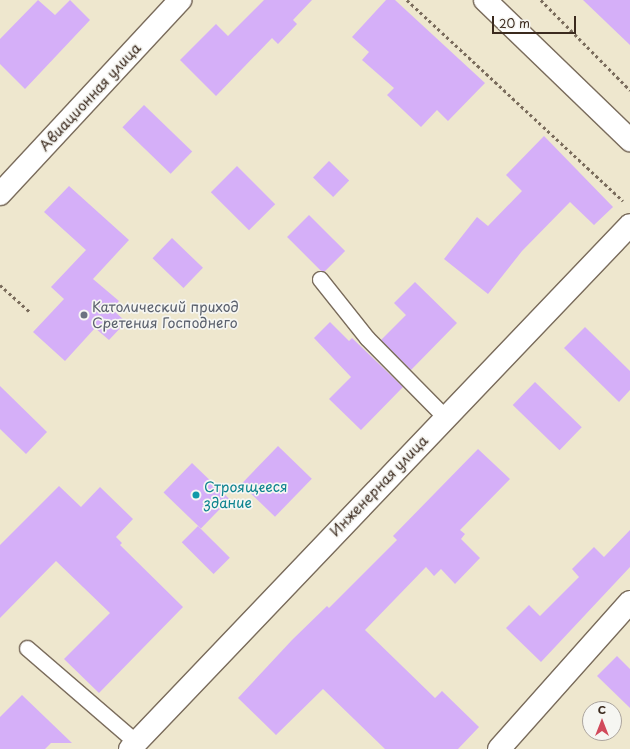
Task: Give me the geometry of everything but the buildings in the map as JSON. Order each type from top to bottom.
[{"type":"street","name":"Авиационная улица","points":[[0,194],[180,0]]},
{"type":"street","points":[[485,0],[630,140]]},
{"type":"street","name":"Инженерная улица","points":[[133,746],[445,417],[630,225]]},
{"type":"street","points":[[499,749],[630,602]]},
{"type":"lane","points":[[320,279],[367,338],[445,417]]},
{"type":"lane","points":[[27,648],[133,746]]},
{"type":"path","points":[[407,0],[624,203]]},
{"type":"path","points":[[541,0],[630,90]]},
{"type":"path","points":[[0,285],[30,312]]},
{"type":"place","name":"Католический приход Сретения Господнего","points":[[84,315]]},
{"type":"place","name":"Строящееся здание","points":[[196,495]]}]
